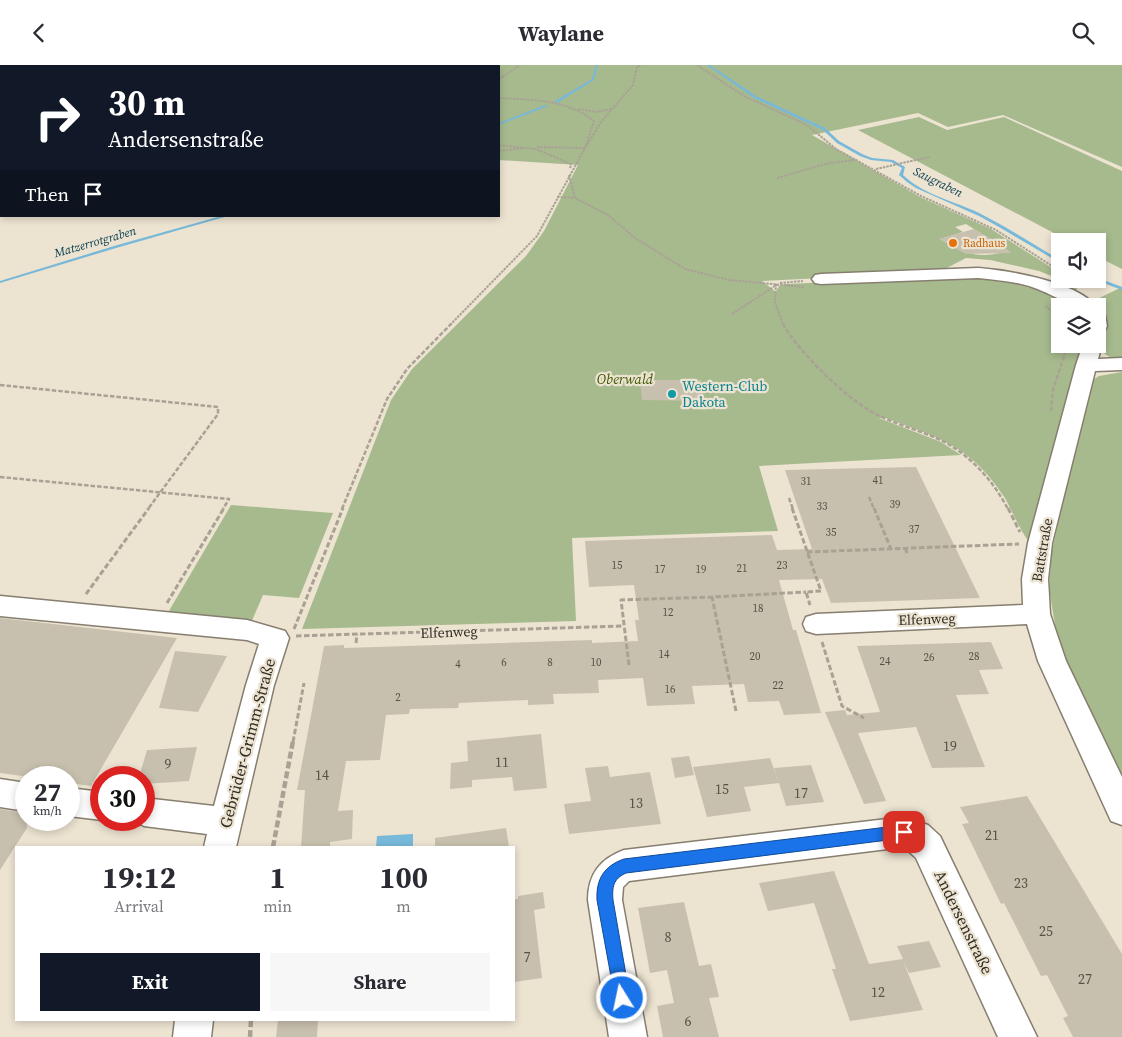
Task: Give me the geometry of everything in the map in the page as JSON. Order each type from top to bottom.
[{"type":"street","points":[[821,279],[972,273],[1002,275],[1055,288],[1072,298]]},
{"type":"street","name":"Battstraße","points":[[1122,364],[1089,355],[1033,543],[1037,614],[1052,661],[1122,811]]},
{"type":"street","points":[[0,606],[247,630],[283,637]]},
{"type":"street","name":"Elfenweg","points":[[816,624],[1037,614]]},
{"type":"street","name":"Gebrüder-Grimm-Straße","points":[[223,835],[260,685],[283,637]]},
{"type":"street","points":[[0,793],[15,795]]},
{"type":"street","points":[[155,815],[223,835]]},
{"type":"street","name":"Andersenstraße","points":[[628,1037],[605,900],[604,886],[613,871],[624,866],[904,832],[916,836],[928,847],[1018,1037]]},
{"type":"street","points":[[192,1037],[194,1021]]},
{"type":"path","points":[[500,78],[520,65]]},
{"type":"path","points":[[283,637],[387,399],[407,369],[538,236],[569,174],[612,109],[632,85],[638,67],[641,65]]},
{"type":"path","points":[[697,65],[706,69],[744,96],[807,125],[836,149],[921,196],[996,230],[1051,265]]},
{"type":"path","points":[[500,98],[539,101],[596,112],[612,109]]},
{"type":"path","points":[[568,107],[588,115],[594,121],[585,148]]},
{"type":"path","points":[[500,145],[585,148]]},
{"type":"path","points":[[500,151],[531,147],[554,152],[571,164],[569,174],[575,198]]},
{"type":"path","points":[[874,169],[928,157]]},
{"type":"path","points":[[777,179],[829,163],[856,160]]},
{"type":"path","points":[[557,197],[575,198],[608,215],[635,237],[685,269],[729,280],[776,285],[821,279]]},
{"type":"path","points":[[732,314],[776,285]]},
{"type":"path","points":[[776,285],[775,301],[778,318],[796,344],[875,414],[937,439],[966,456],[1001,497],[1033,543]]},
{"type":"path","points":[[0,385],[218,407],[218,414],[73,613]]},
{"type":"path","points":[[0,477],[229,499],[156,621]]},
{"type":"path","points":[[869,497],[891,549]]},
{"type":"path","points":[[807,551],[1033,543]]},
{"type":"path","points":[[906,548],[908,555]]},
{"type":"path","points":[[843,550],[846,557]]},
{"type":"path","points":[[628,665],[621,600],[806,592]]},
{"type":"path","points":[[712,597],[736,711]]},
{"type":"path","name":"Elfenweg","points":[[283,637],[623,626]]},
{"type":"path","points":[[356,643],[357,634]]},
{"type":"path","points":[[273,846],[304,683]]},
{"type":"path","points":[[250,1037],[251,1021]]},
{"type":"green space","name":"Oberwald","points":[[500,65],[1122,65],[1122,167],[1003,115],[948,127],[918,113],[812,135],[920,197],[991,229],[1051,267],[1051,276],[1039,271],[990,260],[966,258],[939,272],[762,281],[776,292],[779,286],[786,284],[952,277],[1016,284],[1058,298],[1051,298],[1051,353],[1081,353],[1029,541],[1005,498],[992,480],[966,455],[953,446],[923,432],[886,418],[879,418],[941,442],[961,455],[759,466],[778,531],[572,538],[576,621],[302,629],[391,400],[412,369],[526,256],[544,231],[578,165],[500,160]],"holes":[[[966,224],[1009,251],[980,255],[965,252],[940,239],[963,232],[955,227]]]},
{"type":"green space","points":[[919,117],[947,130],[1004,117],[1122,171],[1122,269],[1106,261],[1106,233],[1054,233],[858,130]]},
{"type":"green space","points":[[1122,287],[1122,359],[1116,359],[1104,353],[1106,353],[1106,331],[1108,326],[1106,324],[1106,298],[1099,298]]},
{"type":"green space","points":[[1122,372],[1122,784],[1058,643],[1049,588],[1052,550],[1091,381],[1099,376]]},
{"type":"green space","points":[[231,505],[333,513],[299,598],[263,595],[251,623],[166,616]]},
{"type":"water","points":[[413,834],[413,846],[376,846],[377,836]]},
{"type":"building","points":[[974,229],[1012,253],[966,254],[939,239]]},
{"type":"building","name":"Western-Club Dakota","points":[[640,380],[701,380],[704,401],[642,400]]},
{"type":"building","points":[[916,467],[980,598],[831,603],[822,579],[779,580],[793,630],[796,630],[821,713],[784,715],[779,701],[748,702],[744,684],[692,686],[695,704],[647,706],[643,678],[598,680],[599,693],[553,694],[554,704],[528,705],[528,700],[459,703],[458,708],[410,709],[409,714],[386,715],[380,760],[346,761],[338,811],[353,810],[352,839],[330,842],[330,846],[301,846],[305,790],[297,790],[324,646],[344,645],[344,648],[592,640],[592,643],[638,641],[635,620],[639,620],[634,585],[589,587],[585,541],[772,535],[777,550],[812,549],[785,470]]},
{"type":"building","points":[[0,618],[177,638],[103,766],[90,766],[90,786],[80,784],[80,766],[15,766],[15,775],[0,773]]},
{"type":"building","points":[[991,642],[1003,669],[979,670],[989,694],[956,695],[985,767],[932,768],[916,727],[858,733],[886,801],[864,804],[825,712],[845,710],[847,715],[880,712],[857,646]]},
{"type":"building","points":[[175,651],[227,656],[198,712],[159,708]]},
{"type":"building","points":[[541,734],[547,788],[514,791],[512,777],[472,780],[472,787],[450,789],[451,763],[468,761],[467,741]]},
{"type":"building","points":[[197,747],[189,781],[155,783],[155,766],[142,766],[147,750]]},
{"type":"building","points":[[689,756],[694,775],[675,778],[671,758]]},
{"type":"building","points":[[770,758],[779,783],[744,787],[751,811],[707,817],[693,767]]},
{"type":"building","points":[[811,765],[824,802],[786,806],[774,768]]},
{"type":"building","points":[[608,766],[610,777],[650,772],[661,824],[569,834],[564,804],[591,801],[585,768]]},
{"type":"building","points":[[1027,796],[1122,954],[1122,1037],[1073,1037],[1063,1018],[1068,1016],[1047,975],[1041,976],[1004,903],[1001,904],[962,824],[969,823],[960,807]]},
{"type":"building","points":[[0,809],[15,811],[15,831],[25,831],[0,870]]},
{"type":"building","points":[[506,828],[509,846],[435,846],[435,838]]},
{"type":"building","points":[[834,871],[869,964],[903,959],[897,946],[929,941],[941,967],[909,973],[903,961],[923,1010],[850,1021],[832,969],[836,969],[814,903],[768,911],[759,883]]},
{"type":"building","points":[[543,892],[545,908],[534,910],[542,978],[515,982],[515,899],[518,899],[518,896]]},
{"type":"building","points":[[684,902],[699,966],[711,964],[719,997],[709,998],[719,1037],[663,1037],[657,1006],[674,1003],[667,970],[650,973],[638,908]]},
{"type":"building","points":[[278,1021],[318,1021],[317,1037],[276,1037]]},
{"type":"waterway","name":"Matzerrotgraben","points":[[556,102],[593,79],[597,65]]},
{"type":"waterway","name":"Saugraben","points":[[708,65],[755,97],[824,129],[838,142],[861,155],[871,159],[892,161],[904,168],[901,175],[917,188],[990,220],[1051,257]]},
{"type":"waterway","name":"Matzerrotgraben","points":[[500,124],[546,106]]},
{"type":"waterway","name":"Matzerrotgraben","points":[[0,282],[222,217]]},
{"type":"waterway","name":"Saugraben","points":[[1106,283],[1122,289]]},
{"type":"place","name":"Radhaus","points":[[953,243]]},
{"type":"place","name":"Western-Club Dakota","points":[[672,394]]},
{"type":"route","points":[[622,998],[604,886],[613,871],[624,866],[888,832],[904,832]]}]
